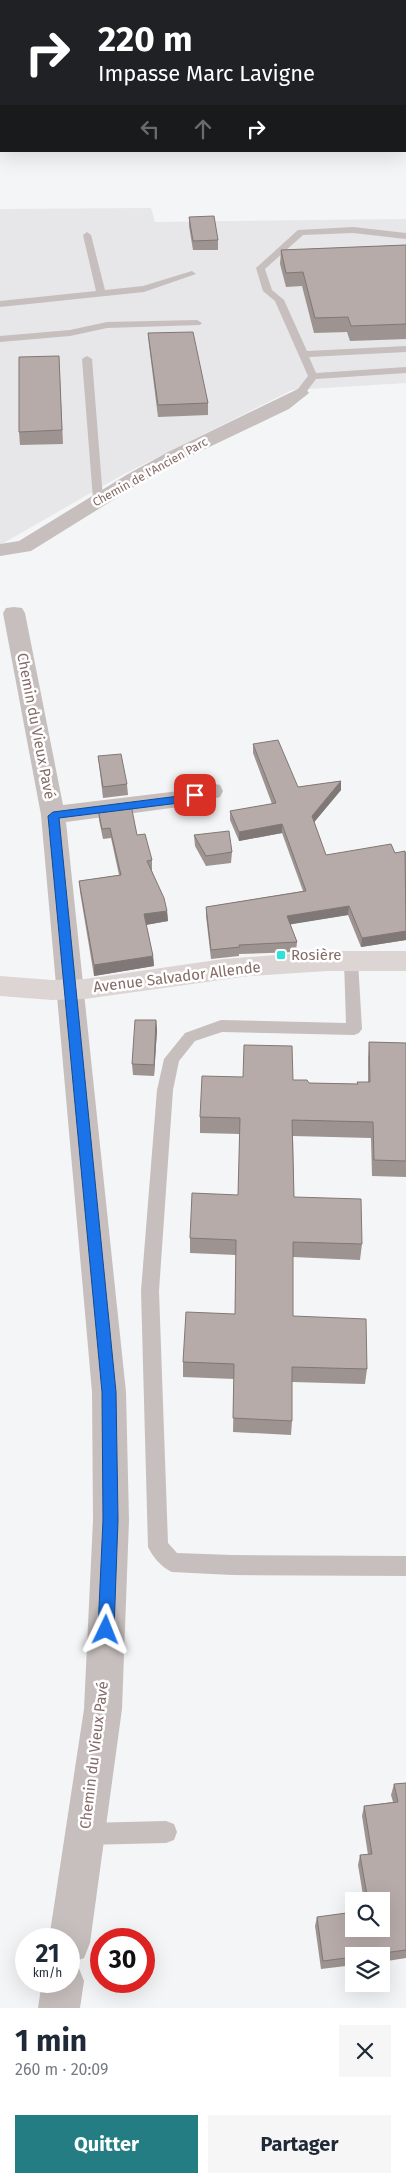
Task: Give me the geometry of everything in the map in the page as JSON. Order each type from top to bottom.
[{"type":"street","name":"Chemin de l'Ancien Parc","points":[[0,550],[24,547],[98,499],[175,456],[282,405],[300,393]]},
{"type":"street","name":"Chemin du Vieux Pavé","points":[[14,613],[53,816],[91,1198],[109,1412],[110,1520],[103,1709],[71,1928]]},
{"type":"street","points":[[53,816],[179,799],[211,791]]},
{"type":"street","name":"Avenue Salvador Allende","points":[[0,986],[69,990],[112,986],[207,971],[308,962],[406,961]]},
{"type":"street","points":[[59,2008],[61,1993]]},
{"type":"lane","points":[[313,376],[278,300],[268,291],[260,268],[300,232],[353,230],[406,236]]},
{"type":"lane","points":[[87,235],[101,293]]},
{"type":"lane","points":[[0,304],[144,289],[192,274]]},
{"type":"lane","points":[[0,339],[70,333],[107,325],[197,323]]},
{"type":"lane","points":[[302,354],[406,349]]},
{"type":"lane","points":[[87,359],[98,499]]},
{"type":"lane","points":[[300,393],[313,376],[406,370]]},
{"type":"lane","points":[[352,961],[354,1029],[221,1026],[190,1037],[172,1060],[165,1090],[150,1291],[158,1546],[172,1562],[232,1565],[406,1566]]},
{"type":"lane","points":[[84,1834],[166,1832]]},
{"type":"shaded area","points":[[151,208],[155,222],[406,219],[406,383],[292,390],[124,474],[0,545],[0,209]]},
{"type":"building","points":[[214,216],[218,240],[193,241],[189,217]]},
{"type":"building","points":[[406,245],[406,324],[351,326],[348,317],[315,318],[303,272],[286,273],[281,250]]},
{"type":"building","points":[[193,332],[208,403],[158,405],[148,333]]},
{"type":"building","points":[[59,356],[62,430],[19,432],[19,357]]},
{"type":"building","points":[[278,740],[298,787],[341,781],[312,816],[326,855],[391,844],[395,853],[405,851],[406,931],[362,938],[349,906],[287,916],[297,942],[239,945],[240,947],[211,950],[206,907],[306,891],[282,824],[239,832],[230,811],[276,803],[253,744]]},
{"type":"building","points":[[121,754],[127,784],[103,787],[98,756]]},
{"type":"building","points":[[131,805],[137,835],[145,834],[152,860],[147,861],[164,898],[167,911],[144,914],[153,956],[94,965],[79,881],[121,875],[110,828],[102,829],[98,809]]},
{"type":"building","points":[[229,831],[232,852],[206,856],[194,835]]},
{"type":"building","points":[[135,1020],[156,1020],[154,1065],[132,1064]]},
{"type":"building","points":[[369,1042],[406,1043],[406,1161],[374,1160],[373,1122],[292,1120],[294,1197],[361,1199],[362,1244],[293,1242],[293,1316],[366,1319],[367,1369],[292,1367],[292,1421],[233,1418],[234,1364],[183,1362],[186,1312],[235,1314],[236,1240],[190,1238],[192,1193],[238,1195],[240,1118],[200,1117],[202,1076],[243,1077],[244,1045],[292,1046],[293,1080],[307,1080],[309,1083],[358,1084],[357,1082],[370,1082]]},
{"type":"building","points":[[406,1783],[406,1950],[390,1952],[390,1947],[345,1947],[345,1958],[323,1961],[317,1917],[345,1913],[345,1937],[390,1937],[390,1892],[366,1892],[360,1855],[372,1854],[364,1806],[398,1802],[394,1784]]},
{"type":"place","name":"Rosière","points":[[281,955]]},
{"type":"route","points":[[106,1630],[110,1520],[109,1392],[53,816],[179,799],[195,795]]}]
